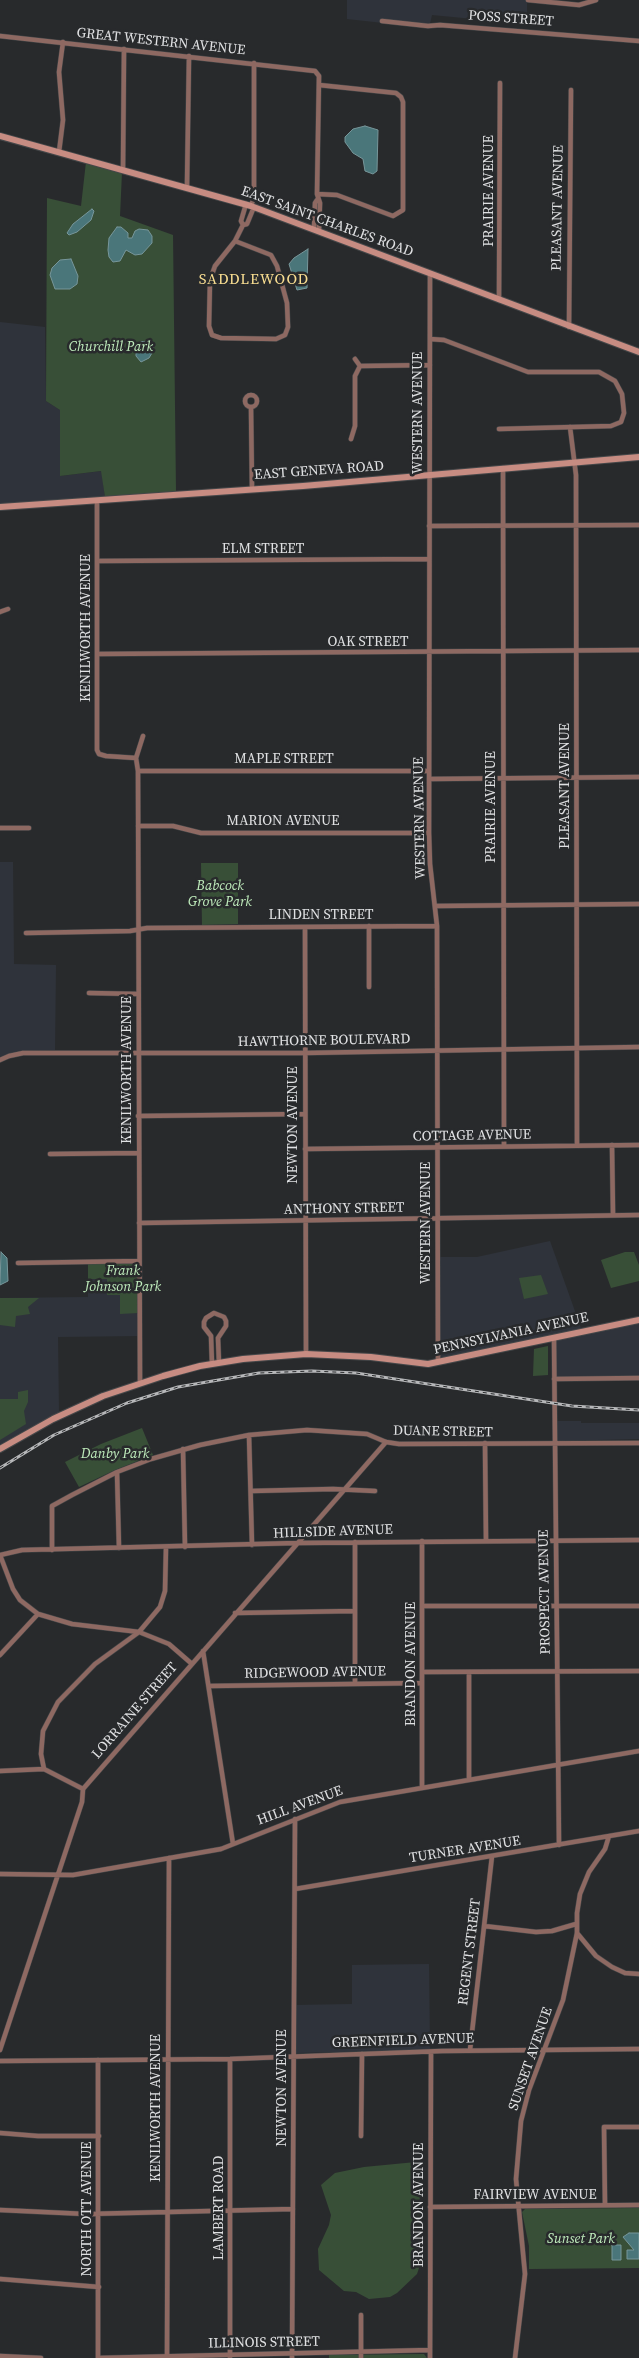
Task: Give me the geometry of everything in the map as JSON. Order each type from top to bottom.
[{"type":"street","points":[[528,0],[579,4],[596,0]]},
{"type":"street","name":"POSS STREET","points":[[382,21],[639,41]]},
{"type":"street","name":"GREAT WESTERN AVENUE","points":[[0,36],[312,70],[318,73],[319,85]]},
{"type":"street","points":[[59,152],[62,120],[59,72],[63,42]]},
{"type":"street","points":[[123,169],[124,49]]},
{"type":"street","points":[[188,186],[189,56]]},
{"type":"street","points":[[243,225],[241,221],[254,197],[254,63]]},
{"type":"street","name":"PRAIRIE AVENUE","points":[[499,300],[500,83]]},
{"type":"street","points":[[317,194],[337,195],[393,216],[403,210],[403,102],[401,97],[396,93],[319,85],[317,194],[317,200],[320,203],[317,229]]},
{"type":"street","name":"PLEASANT AVENUE","points":[[570,326],[571,90]]},
{"type":"street","name":"EAST SAINT CHARLES ROAD","points":[[0,136],[188,186],[250,206],[317,229],[639,352]]},
{"type":"street","points":[[235,241],[271,255],[277,266],[288,304],[288,326],[285,335],[267,339],[221,338],[212,335],[209,326],[210,280],[215,266],[235,241],[243,225],[247,224],[250,206]]},
{"type":"street","name":"WESTERN AVENUE","points":[[430,273],[429,833],[430,864],[437,926],[438,1362]]},
{"type":"street","points":[[430,339],[444,340],[528,372],[595,372],[615,381],[623,397],[624,413],[621,422],[611,426],[499,429]]},
{"type":"street","points":[[355,358],[360,366]]},
{"type":"street","points":[[360,366],[430,365]]},
{"type":"street","points":[[351,439],[355,430],[355,376],[360,366]]},
{"type":"street","points":[[251,407],[252,489]]},
{"type":"street","name":"PLEASANT AVENUE","points":[[570,427],[575,462],[577,1145]]},
{"type":"street","name":"EAST GENEVA ROAD","points":[[0,507],[252,489],[639,457]]},
{"type":"street","name":"PRAIRIE AVENUE","points":[[503,468],[502,1048],[504,1145]]},
{"type":"street","name":"KENILWORTH AVENUE","points":[[96,501],[97,750],[99,754],[136,758],[138,771],[140,1383]]},
{"type":"street","points":[[429,526],[639,525]]},
{"type":"street","name":"ELM STREET","points":[[97,561],[429,559]]},
{"type":"street","points":[[0,612],[8,609]]},
{"type":"street","name":"OAK STREET","points":[[97,654],[639,650]]},
{"type":"street","points":[[136,758],[143,736]]},
{"type":"street","name":"MAPLE STREET","points":[[138,771],[429,771]]},
{"type":"street","points":[[429,779],[639,777]]},
{"type":"street","name":"MARION AVENUE","points":[[138,826],[173,826],[201,833],[429,833]]},
{"type":"street","points":[[0,828],[29,828]]},
{"type":"street","points":[[435,906],[639,904]]},
{"type":"street","points":[[369,926],[369,987]]},
{"type":"street","name":"LINDEN STREET","points":[[26,933],[138,930],[147,928],[437,926]]},
{"type":"street","name":"NEWTON AVENUE","points":[[305,927],[306,1354]]},
{"type":"street","points":[[89,993],[138,994]]},
{"type":"street","name":"HAWTHORNE BOULEVARD","points":[[0,1060],[23,1053],[304,1054],[502,1048],[639,1047]]},
{"type":"street","points":[[138,1116],[304,1114]]},
{"type":"street","name":"COTTAGE AVENUE","points":[[305,1149],[437,1148],[504,1145],[639,1145]]},
{"type":"street","points":[[612,1145],[613,1216]]},
{"type":"street","points":[[50,1154],[138,1153]]},
{"type":"street","name":"ANTHONY STREET","points":[[139,1223],[639,1215]]},
{"type":"street","points":[[18,1263],[139,1262]]},
{"type":"street","points":[[214,1313],[224,1317],[226,1321],[226,1326],[218,1338],[215,1363],[211,1336],[204,1327],[206,1318],[214,1313]]},
{"type":"street","name":"PENNSYLVANIA AVENUE","points":[[0,1449],[13,1440],[80,1406],[140,1383],[215,1363],[306,1354],[367,1356],[428,1364],[639,1320]]},
{"type":"street","name":"PROSPECT AVENUE","points":[[554,1338],[559,1845]]},
{"type":"street","points":[[554,1379],[639,1378]]},
{"type":"street","name":"DUANE STREET","points":[[52,1550],[52,1506],[117,1472],[184,1449],[249,1435],[288,1430],[350,1431],[373,1436],[386,1442],[485,1444],[639,1443]]},
{"type":"street","points":[[249,1435],[252,1546]]},
{"type":"street","name":"LORRAINE STREET","points":[[83,1789],[386,1442]]},
{"type":"street","points":[[485,1444],[486,1541]]},
{"type":"street","points":[[184,1449],[185,1547]]},
{"type":"street","points":[[117,1472],[119,1548]]},
{"type":"street","points":[[251,1491],[375,1491]]},
{"type":"street","name":"HILLSIDE AVENUE","points":[[0,1556],[28,1550],[252,1546],[297,1543],[639,1540]]},
{"type":"street","name":"BRANDON AVENUE","points":[[422,1541],[422,1786]]},
{"type":"street","points":[[355,1542],[355,1683]]},
{"type":"street","points":[[44,1769],[41,1754],[43,1731],[58,1702],[103,1658],[139,1632],[163,1602],[166,1547]]},
{"type":"street","points":[[0,1556],[13,1589],[20,1600],[38,1614],[72,1624],[139,1632],[169,1644],[192,1664]]},
{"type":"street","points":[[422,1606],[639,1606]]},
{"type":"street","points":[[235,1614],[355,1611]]},
{"type":"street","points":[[0,1655],[38,1614]]},
{"type":"street","points":[[203,1651],[233,1844]]},
{"type":"street","points":[[422,1672],[639,1672]]},
{"type":"street","points":[[469,1672],[469,1779]]},
{"type":"street","name":"RIDGEWOOD AVENUE","points":[[209,1686],[422,1682]]},
{"type":"street","name":"HILL AVENUE","points":[[0,1874],[73,1875],[221,1848],[340,1802],[422,1786],[639,1751]]},
{"type":"street","points":[[0,1771],[44,1769],[83,1789],[82,1802],[0,2050]]},
{"type":"street","name":"NEWTON AVENUE","points":[[292,2356],[295,1819]]},
{"type":"street","name":"TURNER AVENUE","points":[[295,1889],[639,1831]]},
{"type":"street","name":"SUNSET AVENUE","points":[[515,2358],[525,2274],[524,2244],[518,2206],[516,2161],[521,2121],[530,2090],[563,2000],[577,1933],[576,1924],[585,1880],[608,1844],[609,1836]]},
{"type":"street","name":"REGENT STREET","points":[[470,2050],[492,1856]]},
{"type":"street","name":"KENILWORTH AVENUE","points":[[167,2357],[169,1858]]},
{"type":"street","points":[[484,1926],[536,1932],[552,1931],[576,1924]]},
{"type":"street","points":[[577,1933],[596,1956],[612,1967],[625,1973],[639,1974]]},
{"type":"street","name":"GREENFIELD AVENUE","points":[[0,2061],[230,2059],[294,2055],[470,2050],[639,2049]]},
{"type":"street","name":"BRANDON AVENUE","points":[[430,2358],[431,2052]]},
{"type":"street","points":[[361,2136],[362,2054]]},
{"type":"street","name":"LAMBERT ROAD","points":[[230,2059],[230,2356]]},
{"type":"street","name":"NORTH OTT AVENUE","points":[[98,2060],[98,2358]]},
{"type":"street","points":[[605,2205],[604,2127],[639,2127]]},
{"type":"street","points":[[0,2133],[45,2136],[99,2136]]},
{"type":"street","name":"FAIRVIEW AVENUE","points":[[430,2207],[639,2205]]},
{"type":"street","points":[[0,2210],[52,2214],[293,2209]]},
{"type":"street","points":[[0,2279],[99,2287]]},
{"type":"street","points":[[361,2315],[361,2358]]},
{"type":"street","name":"ILLINOIS STREET","points":[[98,2358],[292,2356],[430,2350]]},
{"type":"street","points":[[0,2356],[41,2358]]},
{"type":"shaded area","points":[[347,0],[527,0],[527,24],[432,15],[429,28],[347,19]]},
{"type":"shaded area","points":[[0,322],[45,327],[46,401],[60,410],[60,476],[102,471],[105,497],[0,505]]},
{"type":"shaded area","points":[[0,862],[13,862],[14,964],[56,965],[55,1050],[18,1051],[0,1057]]},
{"type":"shaded area","points":[[550,1241],[582,1331],[439,1361],[439,1257],[477,1257]]},
{"type":"shaded area","points":[[88,1279],[107,1279],[138,1313],[139,1336],[58,1337],[59,1414],[20,1434],[0,1447],[0,1298],[88,1297]]},
{"type":"shaded area","points":[[639,1321],[639,1376],[556,1377],[556,1339]]},
{"type":"shaded area","points":[[556,1421],[639,1423],[639,1439],[556,1441]]},
{"type":"shaded area","points":[[429,1964],[430,2050],[296,2053],[295,2005],[352,2004],[352,1965]]},
{"type":"green space","name":"Churchill Park","points":[[86,162],[122,172],[120,216],[173,235],[176,493],[105,497],[101,471],[60,476],[60,410],[46,401],[47,198],[81,206]]},
{"type":"green space","name":"Babcock Grove Park","points":[[201,863],[238,863],[238,924],[202,925]]},
{"type":"green space","points":[[625,1252],[634,1252],[639,1265],[639,1281],[611,1288],[601,1260]]},
{"type":"green space","name":"Frank Johnson Park","points":[[88,1263],[138,1263],[138,1313],[120,1314],[120,1295],[107,1295],[107,1279],[88,1279]]},
{"type":"green space","points":[[541,1275],[548,1294],[524,1299],[519,1278]]},
{"type":"green space","points":[[0,1298],[39,1298],[28,1307],[30,1314],[16,1316],[15,1327],[0,1325]]},
{"type":"green space","points":[[548,1346],[548,1375],[533,1376],[534,1349]]},
{"type":"green space","points":[[28,1390],[28,1402],[24,1411],[26,1424],[0,1440],[0,1399],[18,1399],[18,1392]]},
{"type":"green space","name":"Danby Park","points":[[142,1428],[153,1455],[79,1487],[65,1462],[101,1444]]},
{"type":"green space","points":[[416,2162],[420,2165],[419,2268],[417,2274],[390,2297],[369,2299],[356,2292],[344,2291],[319,2270],[318,2249],[329,2225],[331,2215],[321,2185],[335,2173],[364,2167]]},
{"type":"green space","name":"Sunset Park","points":[[639,2208],[639,2268],[529,2269],[529,2246],[522,2212],[525,2209]]},
{"type":"green space","points":[[424,2354],[427,2358],[329,2358],[329,2355]]},
{"type":"water","points":[[365,126],[378,130],[377,171],[373,174],[365,171],[363,159],[353,153],[345,142],[345,137],[353,129]]},
{"type":"water","points":[[92,209],[94,211],[91,220],[77,232],[69,235],[67,233],[73,224]]},
{"type":"water","points":[[117,227],[121,227],[128,233],[128,238],[132,238],[135,231],[139,229],[148,230],[152,236],[152,243],[142,254],[135,255],[126,250],[120,261],[113,262],[109,257],[109,238]]},
{"type":"water","points":[[308,249],[307,288],[297,290],[289,264],[294,258]]},
{"type":"water","points":[[71,259],[78,276],[77,284],[70,289],[55,289],[50,275],[52,268],[60,260]]},
{"type":"water","points":[[148,341],[153,347],[152,353],[149,358],[141,362],[136,356],[136,350],[140,342]]},
{"type":"water","points":[[1,1252],[7,1258],[8,1281],[0,1285]]},
{"type":"water","points":[[629,2233],[639,2233],[639,2259],[627,2259],[627,2250],[634,2250],[623,2237]]},
{"type":"water","points":[[612,2245],[621,2245],[621,2260],[612,2260]]},
{"type":"railway","points":[[0,1468],[54,1435],[127,1403],[178,1387],[259,1373],[312,1371],[356,1373],[572,1406],[639,1410]]},
{"type":"district","name":"SADDLEWOOD","points":[[254,280]]}]
